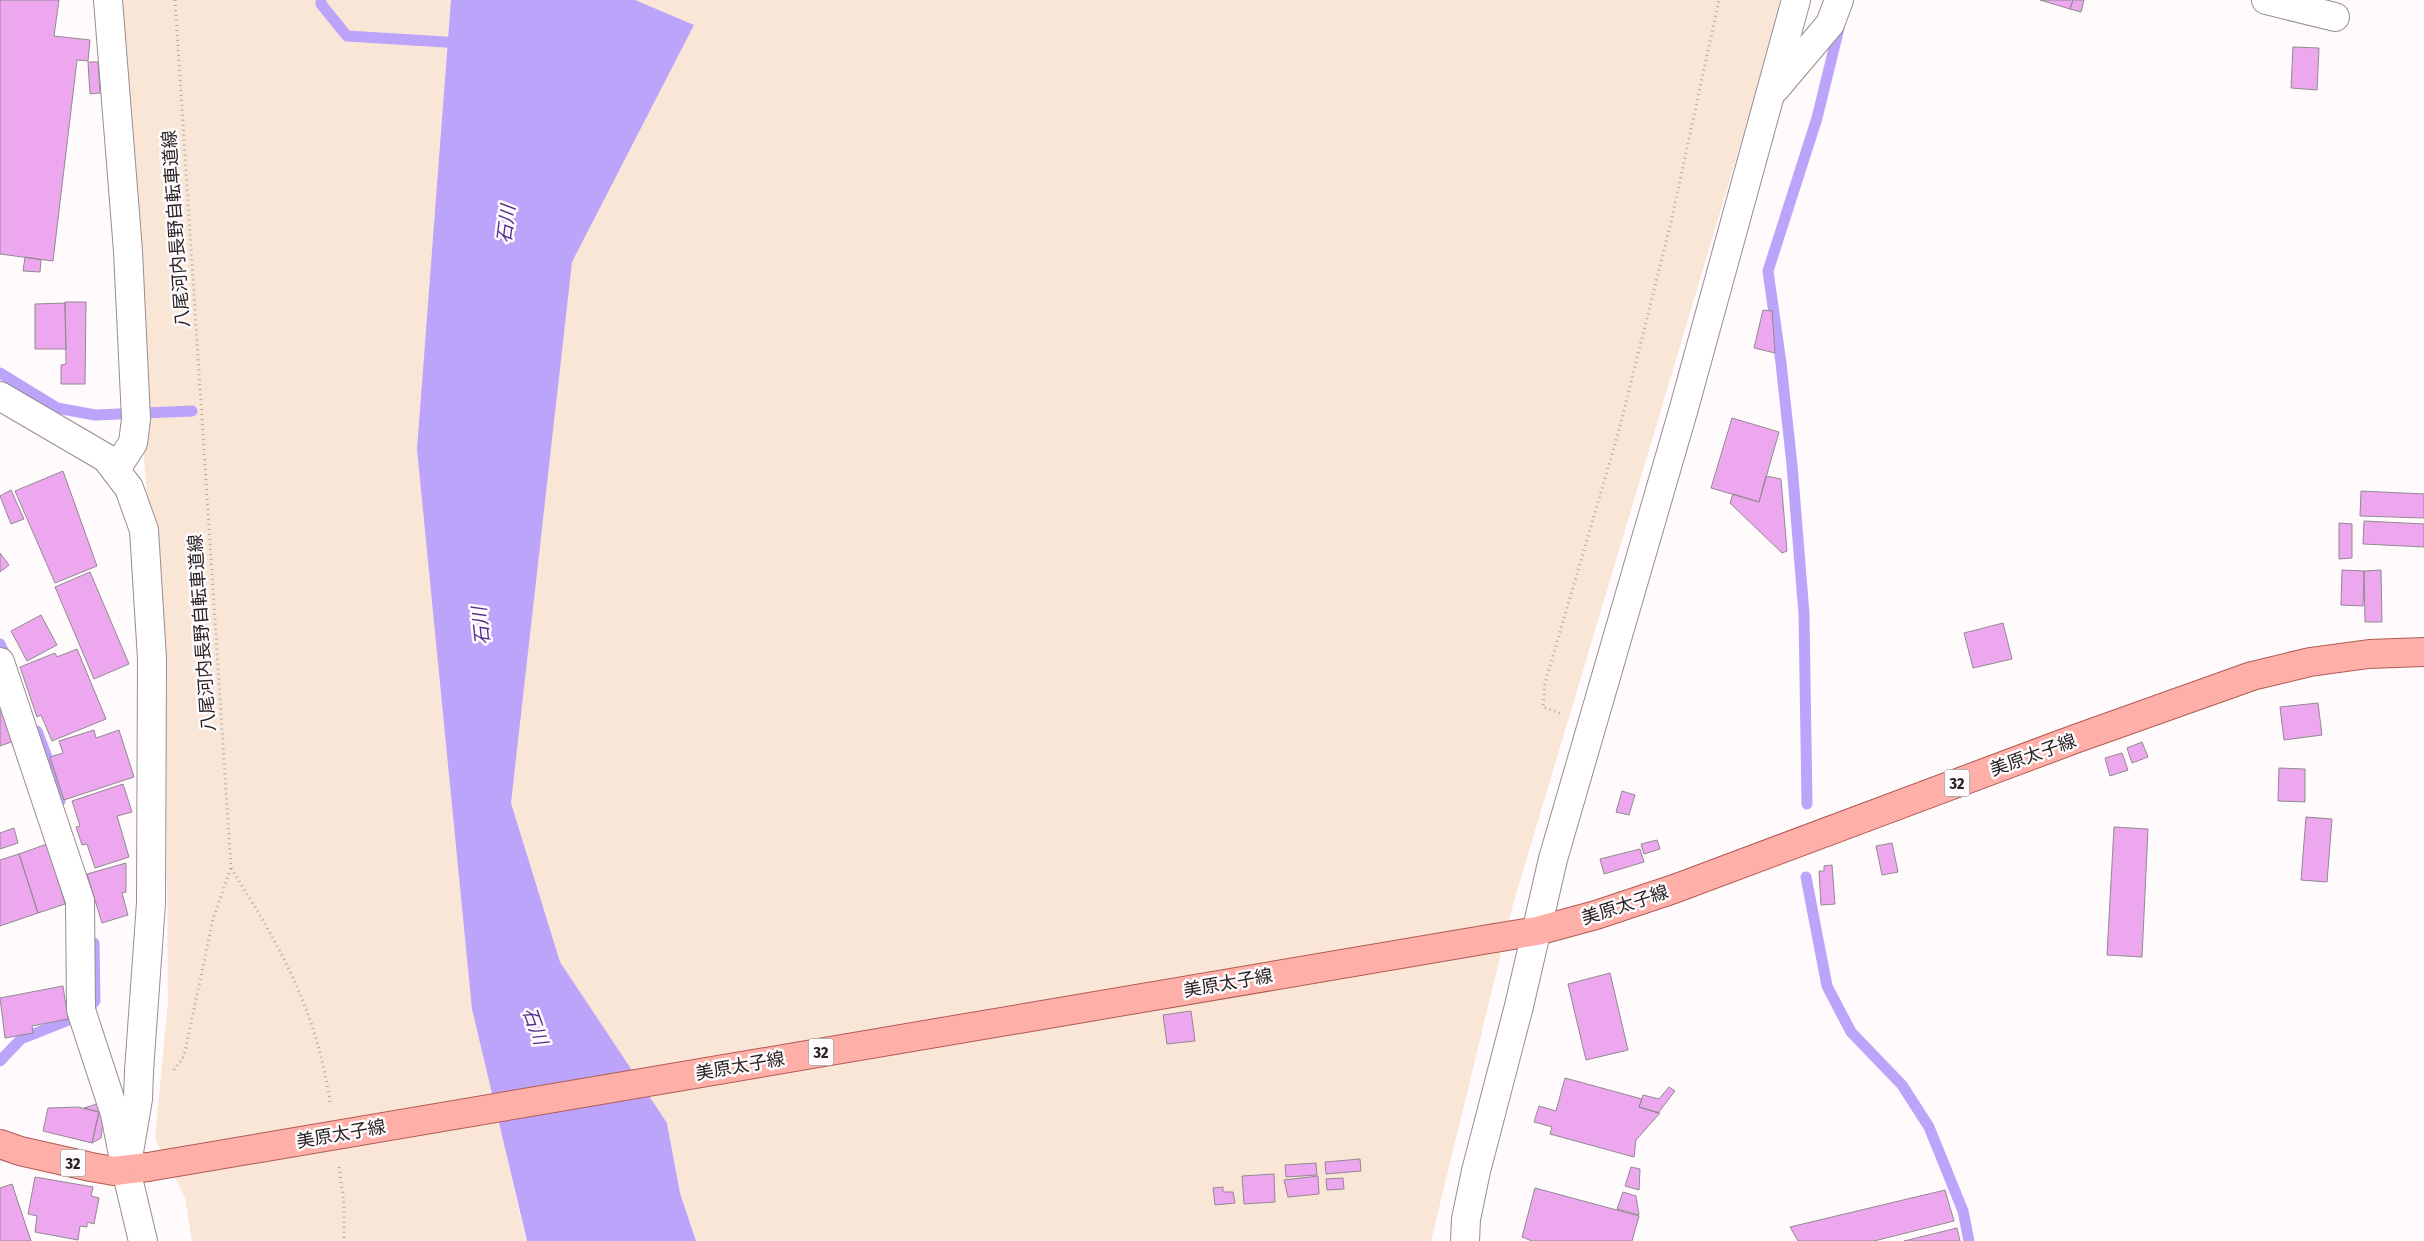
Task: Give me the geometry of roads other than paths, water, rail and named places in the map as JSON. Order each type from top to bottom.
[{"type":"main road","name":"美原太子線","points":[[0,1144],[20,1151],[91,1167],[137,1168],[1537,931],[1596,915],[1674,889],[2075,739],[2252,676],[2310,662],[2370,654],[2424,652]]},
{"type":"street","points":[[108,0],[128,251],[136,419],[133,443],[116,469]]},
{"type":"street","points":[[1465,1241],[1466,1218],[1476,1171],[1537,931],[1553,859],[1593,724],[1796,0]]},
{"type":"street","points":[[1771,94],[1830,24],[1839,0]]},
{"type":"street","points":[[2266,0],[2335,16]]},
{"type":"street","points":[[0,396],[106,458],[129,488],[144,530],[152,658],[151,903],[138,1071],[136,1239]]},
{"type":"street","points":[[0,662],[80,901],[81,1010],[115,1114],[137,1168]]},
{"type":"water","name":"石川","points":[[451,0],[635,0],[694,25],[572,262],[511,803],[560,962],[667,1123],[680,1193],[696,1241],[527,1241],[472,1009],[417,449]]},
{"type":"waterway","points":[[321,0],[321,4],[347,36],[462,43]]},
{"type":"waterway","points":[[1807,804],[1804,614],[1792,465],[1781,363],[1768,271],[1817,118],[1840,24]]},
{"type":"waterway","points":[[0,373],[57,408],[95,415],[192,411]]},
{"type":"waterway","points":[[0,644],[8,661]]},
{"type":"waterway","points":[[37,731],[50,765],[60,801]]},
{"type":"waterway","points":[[1806,877],[1827,986],[1851,1032],[1902,1085],[1929,1127],[1963,1211],[1969,1241]]},
{"type":"waterway","points":[[0,1061],[21,1039],[84,1014],[95,1001],[94,943]]}]
